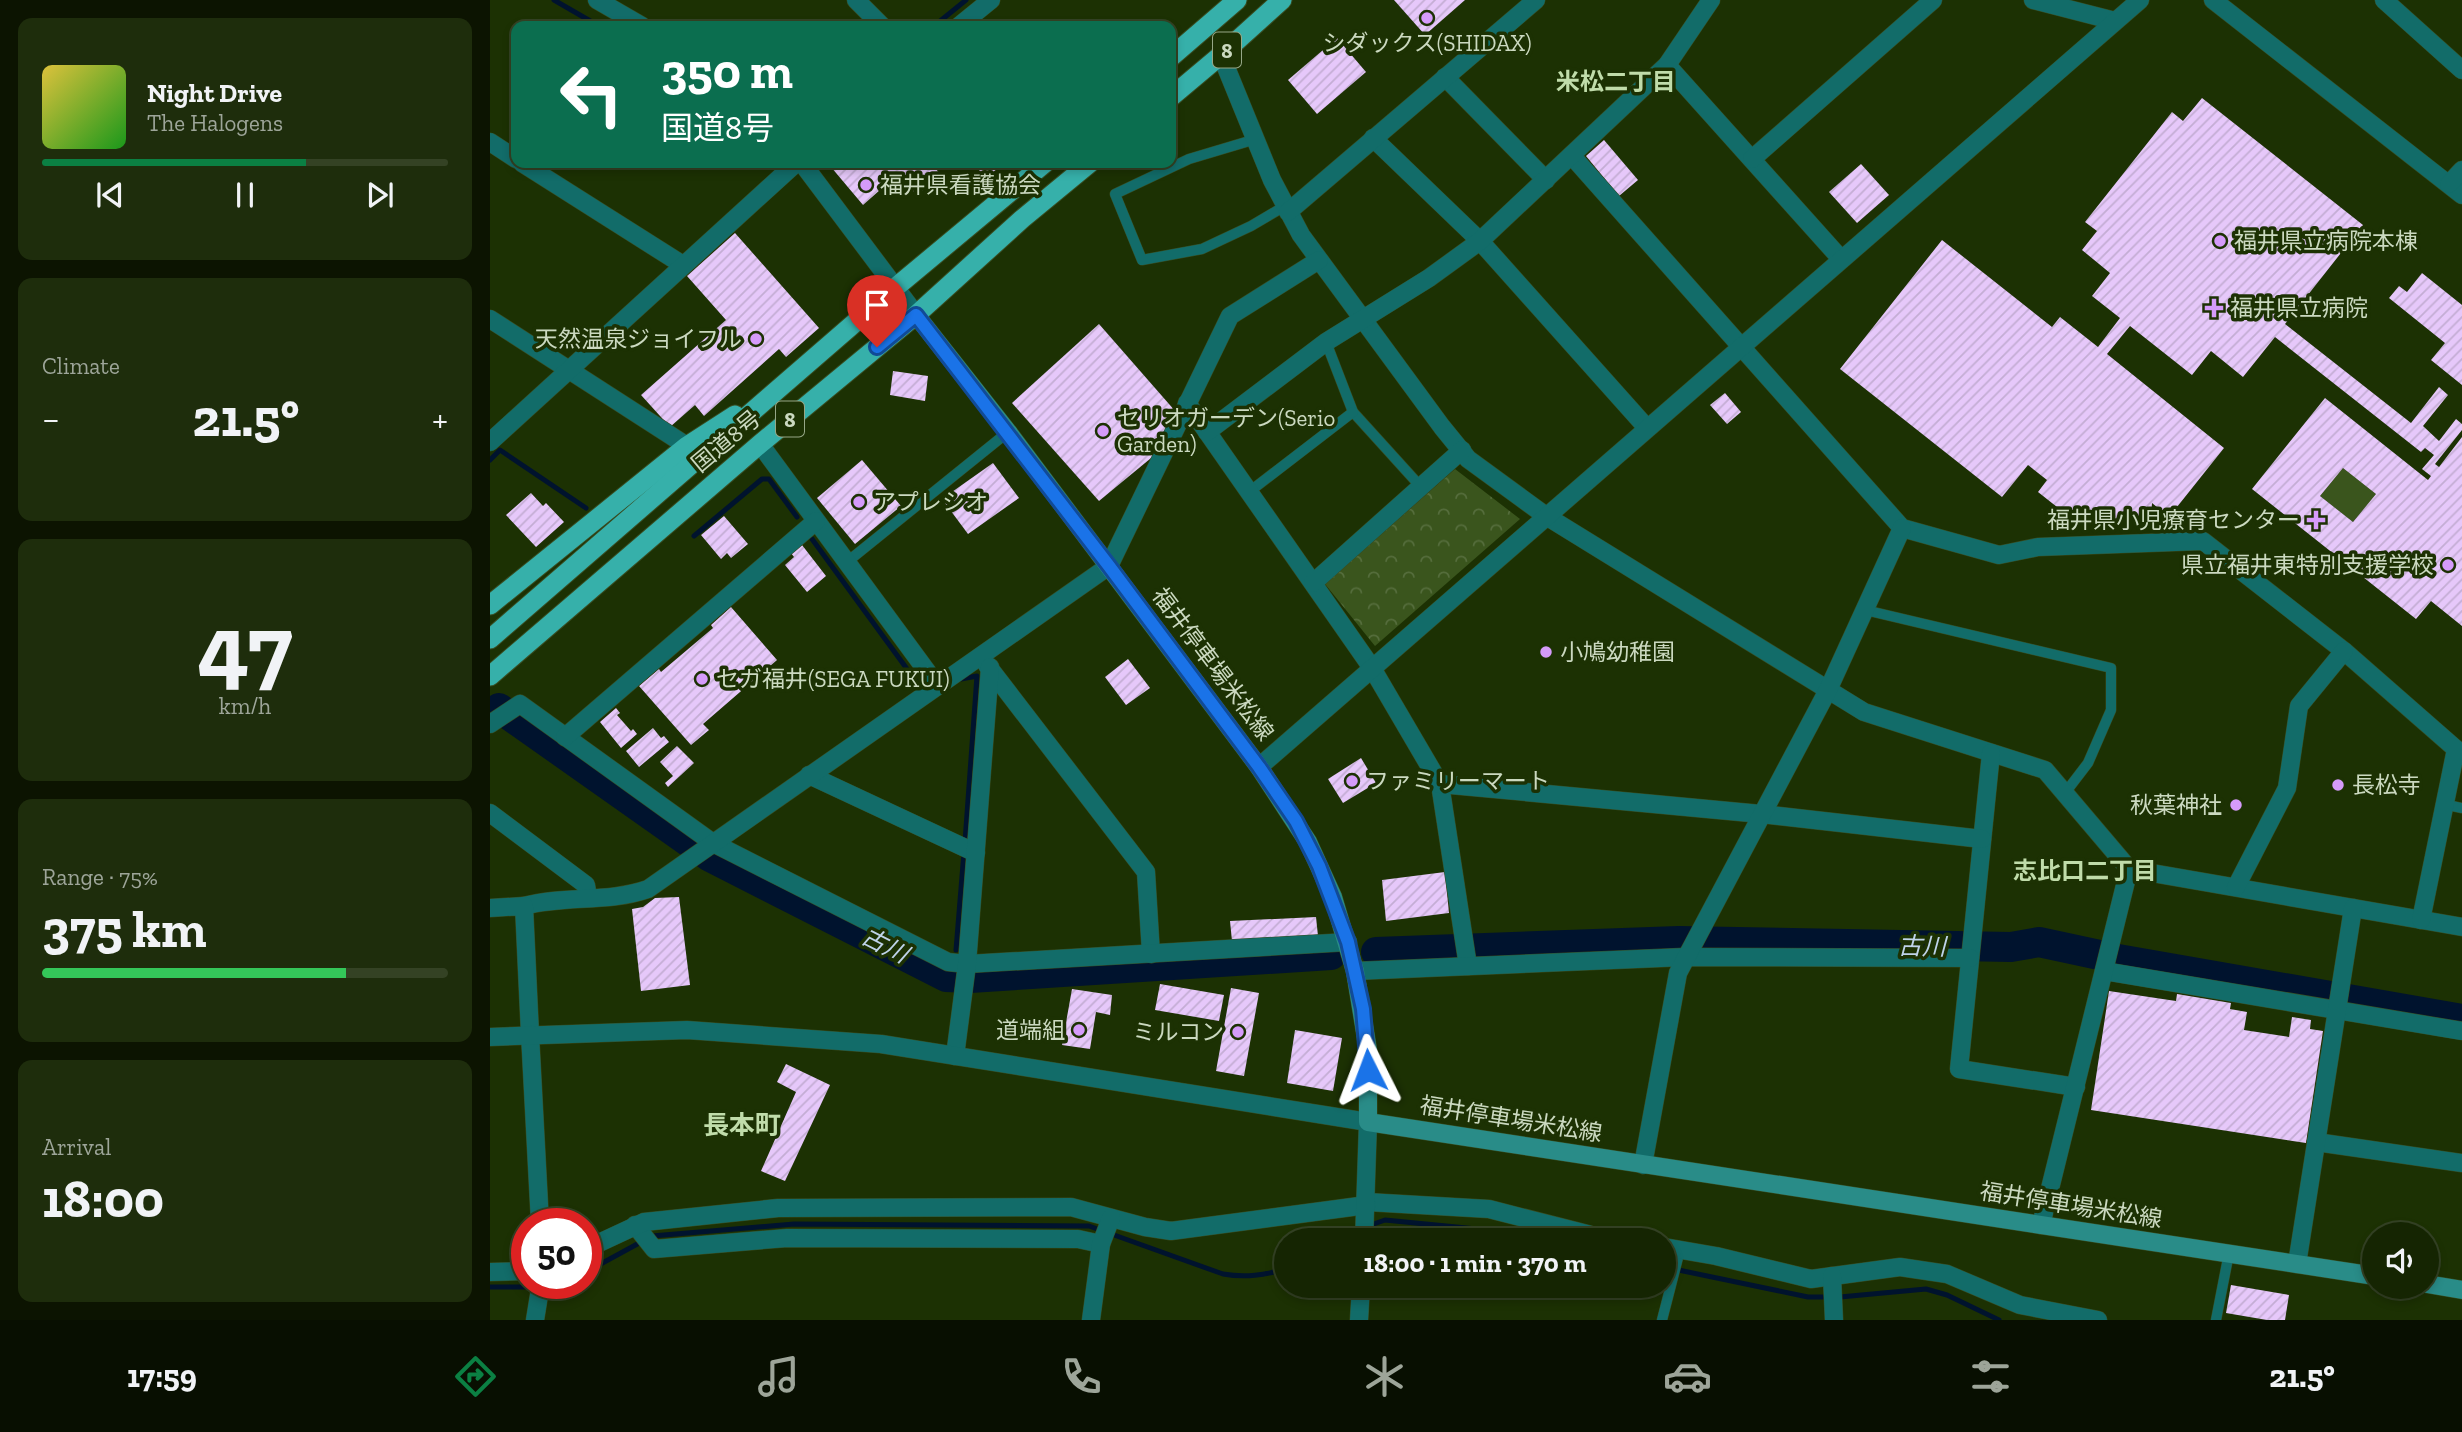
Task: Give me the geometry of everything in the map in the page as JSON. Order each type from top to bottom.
[{"type":"highway","name":"8","points":[[1176,53],[1237,0]]},
{"type":"highway","name":"8","points":[[1176,93],[1282,0]]},
{"type":"highway","name":"国道8号","points":[[490,639],[897,287],[1039,168]]},
{"type":"highway","name":"国道8号","points":[[490,676],[760,444],[916,315],[1022,219],[1084,168]]},
{"type":"highway","name":"8","points":[[490,605],[687,446],[734,415],[768,398]]},
{"type":"main road","name":"福井停車場米松線","points":[[916,315],[1008,432],[1259,767],[1307,842],[1333,897],[1355,971],[1368,1050],[1368,1122],[2362,1274]]},
{"type":"main road","points":[[2439,1286],[2462,1290]]},
{"type":"street","points":[[597,0],[633,21]]},
{"type":"street","points":[[856,0],[877,21]]},
{"type":"street","points":[[965,21],[990,0]]},
{"type":"street","points":[[1287,209],[1536,0]]},
{"type":"street","points":[[1207,432],[1326,342],[1429,278],[1480,241],[1667,65],[1711,0]]},
{"type":"street","points":[[1752,159],[1933,0]]},
{"type":"street","points":[[2033,0],[2067,4],[2115,21]]},
{"type":"street","points":[[1259,767],[2140,0]]},
{"type":"street","points":[[2213,0],[2455,190],[2462,170]]},
{"type":"street","points":[[2384,0],[2462,70]]},
{"type":"street","points":[[1221,55],[1287,209],[1319,260],[1468,459],[1510,492],[1864,712],[2045,770],[2129,869],[2462,927]]},
{"type":"street","points":[[1667,65],[1841,259]]},
{"type":"street","points":[[1445,78],[1546,180]]},
{"type":"street","points":[[1373,138],[1480,241],[1647,428]]},
{"type":"street","points":[[490,142],[511,156]]},
{"type":"street","points":[[1572,156],[1902,528],[1999,555],[2038,547],[2203,541],[2344,652],[2459,750],[2443,804],[2421,920]]},
{"type":"street","points":[[530,168],[683,265]]},
{"type":"street","points":[[490,442],[790,168]]},
{"type":"street","points":[[806,168],[916,315]]},
{"type":"street","points":[[490,908],[631,895],[648,889],[937,685],[985,661],[1109,566],[1230,316],[1319,260]]},
{"type":"street","points":[[490,319],[687,446]]},
{"type":"street","points":[[1187,403],[1372,668],[1440,784],[1468,966]]},
{"type":"street","points":[[760,444],[937,685]]},
{"type":"street","points":[[1313,583],[1462,450]]},
{"type":"street","points":[[565,737],[816,520]]},
{"type":"street","points":[[1643,1165],[1678,974],[1828,690],[1902,528]]},
{"type":"street","points":[[2236,887],[2287,788],[2299,706],[2344,652]]},
{"type":"street","points":[[955,1056],[967,964],[976,853],[985,661]]},
{"type":"street","points":[[985,661],[1146,872],[1151,954]]},
{"type":"street","points":[[494,721],[520,704],[713,843],[948,962],[967,964],[1348,942]]},
{"type":"street","points":[[1991,753],[1959,1069],[2076,1087]]},
{"type":"street","points":[[809,775],[976,853]]},
{"type":"street","points":[[1440,784],[1761,814],[1982,839]]},
{"type":"street","points":[[490,813],[586,885],[588,898]]},
{"type":"street","points":[[2041,1225],[2129,869]]},
{"type":"street","points":[[524,906],[539,1208]]},
{"type":"street","points":[[2297,1264],[2353,908]]},
{"type":"street","points":[[1355,971],[1685,957],[1970,958]]},
{"type":"street","points":[[2104,971],[2462,1031]]},
{"type":"street","points":[[490,1037],[687,1030],[881,1044],[1368,1122],[1365,1228]]},
{"type":"street","points":[[2316,1142],[2462,1163]]},
{"type":"street","points":[[602,1241],[644,1222],[778,1208],[1071,1208],[1171,1231],[1367,1204],[1489,1209],[1564,1228]]},
{"type":"street","points":[[1091,1320],[1101,1244],[1111,1218]]},
{"type":"street","points":[[635,1225],[654,1249],[786,1238],[1078,1239],[1101,1244]]},
{"type":"street","points":[[1676,1249],[1811,1279],[1900,1267],[1947,1275],[2017,1313],[2098,1320]]},
{"type":"street","points":[[490,1272],[511,1271]]},
{"type":"street","points":[[1832,1276],[1834,1320]]},
{"type":"street","points":[[1359,1320],[1360,1298]]},
{"type":"street","points":[[535,1320],[538,1299]]},
{"type":"lane","points":[[1176,165],[1256,139]]},
{"type":"lane","points":[[1170,168],[1115,194],[1143,260],[1202,249],[1287,209]]},
{"type":"lane","points":[[1326,342],[1353,412],[1421,486]]},
{"type":"lane","points":[[1249,492],[1353,412]]},
{"type":"lane","points":[[847,562],[1008,432]]},
{"type":"lane","points":[[1865,610],[2111,668],[2111,710],[2088,763],[2065,793]]},
{"type":"lane","points":[[2443,804],[2462,808]]},
{"type":"lane","points":[[2216,1320],[2229,1253]]},
{"type":"lane","points":[[1662,1320],[1665,1298]]},
{"type":"green space","points":[[2343,468],[2376,494],[2353,522],[2320,496]]},
{"type":"green space","points":[[1455,469],[1520,519],[1375,646],[1325,584]]},
{"type":"building","name":"シダックス(SHIDAX)","points":[[1394,0],[1465,0],[1425,35]]},
{"type":"building","points":[[1337,38],[1366,72],[1317,114],[1288,80]]},
{"type":"building","points":[[2202,98],[2363,225],[2285,324],[2411,423],[2439,387],[2448,395],[2423,426],[2439,441],[2456,419],[2462,424],[2462,430],[2435,464],[2439,467],[2462,437],[2462,626],[2431,601],[2416,619],[2252,489],[2325,398],[2428,480],[2431,476],[2422,469],[2434,455],[2425,448],[2421,452],[2275,337],[2243,377],[2211,351],[2192,375],[2130,326],[2107,354],[2224,448],[2169,517],[2152,503],[2151,518],[2076,522],[2038,492],[2047,480],[2028,465],[2002,497],[1840,369],[1942,240],[2052,327],[2060,317],[2098,347],[2120,318],[2092,296],[2110,273],[2082,250],[2097,231],[2085,222],[2172,112],[2183,121]],"holes":[[[2343,468],[2376,494],[2353,522],[2320,496]]]},
{"type":"building","points":[[1604,140],[1638,180],[1619,196],[1586,156]]},
{"type":"building","points":[[1861,164],[1889,195],[1857,223],[1829,192]]},
{"type":"building","name":"福井県看護協会","points":[[832,168],[935,168],[941,175],[917,195],[898,174],[863,205]]},
{"type":"building","points":[[977,168],[998,168],[986,178]]},
{"type":"building","name":"天然温泉ジョイフル","points":[[735,233],[819,328],[786,357],[779,349],[704,416],[695,405],[670,427],[641,395],[726,320],[687,276]]},
{"type":"building","points":[[2422,273],[2462,305],[2462,385],[2431,360],[2445,343],[2389,298],[2399,286],[2407,292]]},
{"type":"building","name":"セリオガーデン(Serio Garden)","points":[[1099,324],[1176,412],[1162,449],[1099,501],[1012,403]]},
{"type":"building","points":[[893,371],[928,376],[925,401],[890,395]]},
{"type":"building","points":[[1725,393],[1741,412],[1727,424],[1710,405]]},
{"type":"building","name":"アプレシオ","points":[[862,460],[901,506],[855,544],[817,498]]},
{"type":"building","points":[[993,463],[1019,498],[968,534],[942,499]]},
{"type":"building","points":[[531,493],[543,506],[546,503],[564,522],[536,547],[506,515]]},
{"type":"building","points":[[724,516],[748,544],[731,558],[727,553],[721,559],[701,535]]},
{"type":"building","points":[[802,545],[826,576],[807,592],[785,565],[794,557],[791,553]]},
{"type":"building","name":"セガ福井(SEGA FUKUI)","points":[[731,607],[777,660],[703,724],[709,730],[691,745],[639,686],[659,669],[661,672],[713,628],[711,625]]},
{"type":"building","points":[[1128,659],[1150,688],[1126,705],[1105,677]]},
{"type":"building","points":[[616,708],[620,713],[617,715],[637,734],[621,748],[600,722]]},
{"type":"building","points":[[653,728],[661,738],[664,736],[669,742],[639,767],[626,751]]},
{"type":"building","points":[[677,746],[694,763],[668,787],[665,783],[673,776],[660,762]]},
{"type":"building","name":"ファミリーマート","points":[[1361,758],[1376,783],[1343,803],[1328,779]]},
{"type":"building","points":[[1445,872],[1449,913],[1386,921],[1382,880]]},
{"type":"building","points":[[679,897],[690,985],[641,991],[632,909],[643,907],[655,898]]},
{"type":"building","points":[[1316,917],[1318,936],[1232,941],[1230,921]]},
{"type":"building","points":[[1160,984],[1224,995],[1219,1021],[1155,1010]]},
{"type":"building","name":"ミルコン","points":[[1231,988],[1259,993],[1244,1076],[1216,1071]]},
{"type":"building","name":"道端組","points":[[1072,989],[1112,995],[1110,1015],[1096,1012],[1090,1049],[1062,1045]]},
{"type":"building","points":[[2109,991],[2176,1001],[2177,994],[2231,1003],[2230,1009],[2247,1012],[2244,1030],[2289,1037],[2292,1017],[2311,1020],[2310,1029],[2323,1031],[2306,1143],[2091,1110]]},
{"type":"building","points":[[1295,1030],[1342,1038],[1333,1091],[1287,1083]]},
{"type":"building","points":[[786,1064],[830,1085],[785,1181],[761,1171],[796,1092],[777,1082]]},
{"type":"building","points":[[2231,1285],[2289,1295],[2285,1320],[2267,1320],[2226,1313]]},
{"type":"waterway","points":[[554,0],[590,21]]},
{"type":"waterway","points":[[940,21],[966,0]]},
{"type":"waterway","points":[[490,460],[500,450],[586,508]]},
{"type":"waterway","points":[[694,536],[762,479],[769,479],[797,517]]},
{"type":"waterway","points":[[812,539],[918,684]]},
{"type":"waterway","points":[[961,679],[977,676],[965,842]]},
{"type":"waterway","name":"古川","points":[[499,708],[710,857],[946,977],[970,978],[1331,955]]},
{"type":"waterway","points":[[956,950],[964,852]]},
{"type":"waterway","name":"古川","points":[[1376,952],[1679,941],[2011,947],[2039,942],[2118,959],[2462,1019]]},
{"type":"waterway","points":[[1368,1226],[1385,1220],[1466,1228]]},
{"type":"waterway","points":[[602,1263],[652,1236],[794,1224],[1089,1226],[1223,1274],[1239,1276],[1274,1272]]},
{"type":"waterway","points":[[1676,1270],[1808,1297],[1840,1297],[1926,1289],[1947,1295],[1999,1320]]},
{"type":"waterway","points":[[490,1287],[511,1287]]},
{"type":"place","name":"シダックス(SHIDAX)","points":[[1427,18]]},
{"type":"place","name":"福井県看護協会","points":[[866,185]]},
{"type":"place","name":"福井県立病院本棟","points":[[2220,241]]},
{"type":"place","name":"福井県立病院","points":[[2214,308]]},
{"type":"place","name":"天然温泉ジョイフル","points":[[756,339]]},
{"type":"place","name":"セリオガーデン(Serio Garden)","points":[[1103,431]]},
{"type":"place","name":"アプレシオ","points":[[859,502]]},
{"type":"place","name":"福井県小児療育センター","points":[[2316,520]]},
{"type":"place","name":"県立福井東特別支援学校","points":[[2448,565]]},
{"type":"place","name":"小鳩幼稚園","points":[[1546,652]]},
{"type":"place","name":"セガ福井(SEGA FUKUI)","points":[[702,679]]},
{"type":"place","name":"ファミリーマート","points":[[1352,781]]},
{"type":"place","name":"長松寺","points":[[2338,785]]},
{"type":"place","name":"秋葉神社","points":[[2236,805]]},
{"type":"place","name":"道端組","points":[[1079,1030]]},
{"type":"place","name":"ミルコン","points":[[1238,1032]]},
{"type":"district","name":"米松二丁目","points":[[1616,81]]},
{"type":"district","name":"志比口二丁目","points":[[2085,870]]},
{"type":"district","name":"長本町","points":[[742,1125]]},
{"type":"route","points":[[877,347],[916,315],[1109,566],[1296,821],[1333,897],[1348,942],[1363,1009],[1368,1070]]}]
